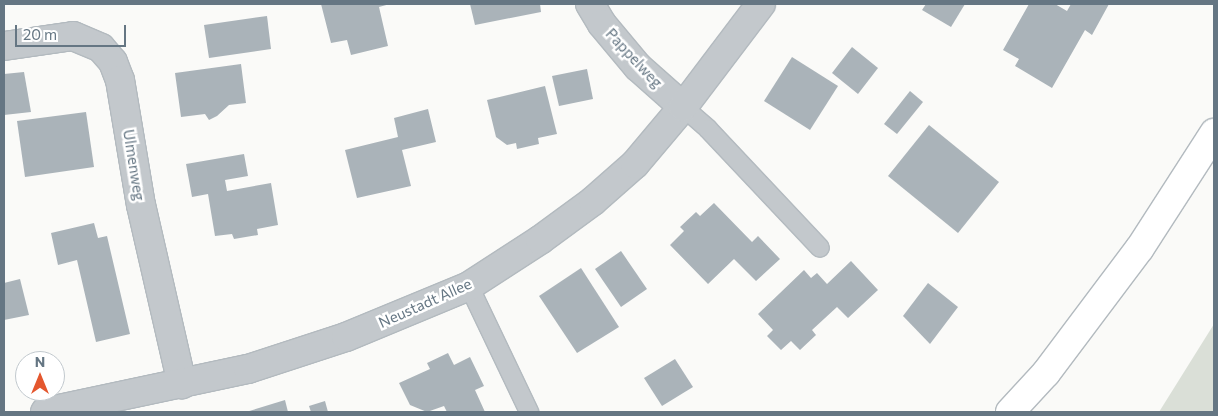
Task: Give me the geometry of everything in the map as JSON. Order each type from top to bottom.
[{"type":"street","name":"Pappelweg","points":[[590,4],[602,24],[638,67],[683,107]]},
{"type":"street","name":"Neustadt Allee","points":[[45,412],[248,369],[346,337],[469,286],[540,240],[593,201],[635,164],[683,107],[761,4]]},
{"type":"street","name":"Ulmenweg","points":[[4,46],[73,36],[101,48],[113,62],[120,80],[141,205],[182,384]]},
{"type":"street","points":[[1010,412],[1046,373],[1140,248],[1214,134]]},
{"type":"lane","points":[[683,107],[708,129],[820,248]]},
{"type":"lane","points":[[469,286],[529,412]]},
{"type":"shaded area","points":[[1214,324],[1214,412],[1159,412]]},
{"type":"building","points":[[321,4],[390,4],[379,7],[388,46],[351,55],[347,40],[331,43]]},
{"type":"building","points":[[470,4],[540,4],[541,12],[475,25]]},
{"type":"building","points":[[926,4],[965,4],[951,27],[922,10]]},
{"type":"building","points":[[1029,4],[1055,4],[1067,11],[1071,4],[1109,4],[1092,35],[1085,30],[1052,88],[1015,66],[1019,59],[1003,50]]},
{"type":"building","points":[[267,16],[271,49],[209,58],[204,25]]},
{"type":"building","points":[[852,47],[878,68],[858,94],[832,73]]},
{"type":"building","points":[[792,57],[838,86],[810,130],[764,101]]},
{"type":"building","points":[[241,64],[246,103],[229,105],[217,116],[209,120],[205,114],[181,117],[175,73]]},
{"type":"building","points":[[587,69],[593,99],[559,106],[552,76]]},
{"type":"building","points":[[24,72],[31,112],[4,115],[4,74]]},
{"type":"building","points":[[545,86],[557,134],[538,138],[539,144],[517,149],[516,143],[507,145],[496,137],[487,100]]},
{"type":"building","points":[[910,91],[923,102],[897,134],[884,124]]},
{"type":"building","points":[[428,109],[436,142],[402,150],[411,186],[357,198],[345,150],[398,137],[394,118]]},
{"type":"building","points":[[86,112],[94,167],[25,177],[17,121]]},
{"type":"building","points":[[929,125],[999,182],[958,233],[888,176]]},
{"type":"building","points":[[244,154],[248,176],[225,180],[227,191],[271,183],[278,225],[257,229],[258,235],[234,239],[232,234],[215,236],[208,194],[192,197],[186,164]]},
{"type":"building","points":[[714,203],[752,242],[758,236],[780,259],[756,281],[734,259],[708,284],[670,245],[684,231],[680,227],[696,212],[700,216]]},
{"type":"building","points":[[94,223],[98,238],[107,236],[130,334],[96,342],[77,260],[58,265],[51,233]]},
{"type":"building","points":[[621,251],[647,289],[621,307],[595,269]]},
{"type":"building","points":[[851,261],[878,290],[848,318],[837,307],[812,330],[816,335],[800,350],[791,341],[781,350],[767,336],[773,330],[758,314],[804,270],[811,278],[817,273],[827,284]]},
{"type":"building","points":[[581,268],[619,327],[577,353],[539,296]]},
{"type":"building","points":[[20,279],[29,315],[4,320],[4,283]]},
{"type":"building","points":[[928,283],[958,307],[930,344],[903,316]]},
{"type":"building","points":[[448,353],[454,365],[470,357],[484,386],[475,390],[485,412],[447,412],[444,406],[427,412],[410,405],[399,383],[430,369],[427,363]]},
{"type":"building","points":[[675,359],[693,387],[662,406],[644,378]]},
{"type":"building","points":[[285,400],[288,412],[246,412]]},
{"type":"building","points":[[325,401],[328,412],[311,412],[309,406]]}]
